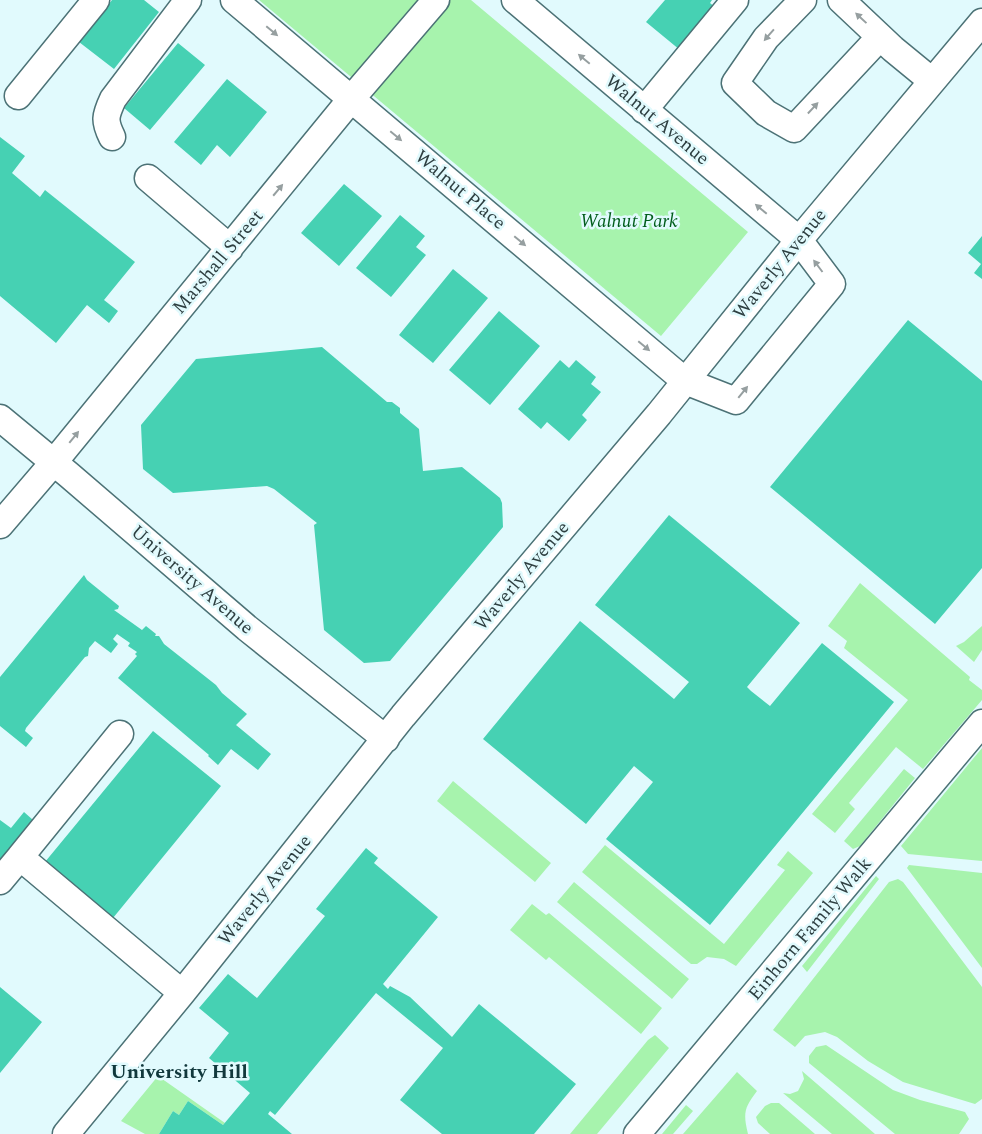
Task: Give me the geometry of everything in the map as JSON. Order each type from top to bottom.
[{"type":"street","points":[[18,96],[96,0]]},
{"type":"street","points":[[112,137],[106,125],[106,117],[113,99],[188,0]]},
{"type":"street","name":"Walnut Place","points":[[234,0],[685,381],[736,401],[832,284],[799,240]]},
{"type":"street","name":"Marshall Street","points":[[0,525],[54,462],[352,98],[436,0]]},
{"type":"street","name":"Walnut Avenue","points":[[515,0],[799,240]]},
{"type":"street","points":[[644,110],[735,0]]},
{"type":"street","points":[[803,0],[766,38],[735,83],[766,113],[794,129],[880,37]]},
{"type":"street","points":[[841,0],[880,37],[932,81]]},
{"type":"street","name":"Waverly Avenue","points":[[66,1134],[182,993],[403,716],[659,414],[799,240],[982,22]]},
{"type":"street","points":[[148,178],[230,248]]},
{"type":"street","name":"University Avenue","points":[[0,418],[247,628],[386,739]]},
{"type":"street","name":"Einhorn Family Walk","points":[[637,1134],[982,724]]},
{"type":"street","points":[[0,881],[120,734]]},
{"type":"street","points":[[20,857],[182,993]]},
{"type":"green space","name":"Walnut Park","points":[[259,0],[471,0],[748,232],[661,336]]},
{"type":"green space","points":[[860,583],[970,677],[969,680],[982,690],[982,700],[923,769],[896,747],[849,803],[855,809],[835,833],[812,814],[908,700],[844,648],[847,641],[828,626]]},
{"type":"green space","points":[[982,626],[982,650],[974,662],[956,646],[964,642]]},
{"type":"green space","points":[[982,748],[982,861],[908,854],[901,846]]},
{"type":"green space","points":[[904,769],[915,778],[860,846],[853,849],[844,841]]},
{"type":"green space","points":[[453,781],[551,863],[535,882],[437,801]]},
{"type":"green space","points":[[605,845],[724,944],[785,870],[777,865],[788,851],[813,873],[736,966],[724,959],[707,957],[697,964],[691,964],[582,872]]},
{"type":"green space","points":[[909,865],[982,873],[982,968],[907,868]]},
{"type":"green space","points":[[876,876],[879,879],[807,972],[802,966]]},
{"type":"green space","points":[[898,879],[903,882],[982,987],[982,1099],[975,1104],[903,1082],[868,1061],[837,1037],[825,1032],[805,1036],[795,1047],[773,1030],[889,882]]},
{"type":"green space","points":[[574,882],[689,979],[672,999],[557,902]]},
{"type":"green space","points":[[532,904],[546,915],[549,913],[662,1008],[641,1034],[549,957],[546,960],[510,930]]},
{"type":"green space","points":[[655,1035],[669,1048],[597,1134],[570,1134],[648,1040]]},
{"type":"green space","points":[[826,1045],[893,1090],[920,1100],[965,1112],[969,1119],[959,1134],[895,1134],[809,1063],[809,1056],[816,1047]]},
{"type":"green space","points":[[802,1071],[875,1134],[832,1134],[783,1093],[790,1094],[798,1091],[804,1079]]},
{"type":"green space","points":[[737,1072],[757,1091],[749,1102],[746,1111],[745,1121],[748,1134],[683,1134]]},
{"type":"green space","points":[[158,1076],[225,1123],[223,1125],[188,1101],[179,1115],[173,1111],[159,1134],[145,1134],[121,1121]]},
{"type":"green space","points":[[771,1103],[779,1103],[815,1134],[770,1134],[758,1123],[756,1117],[765,1106]]},
{"type":"green space","points":[[686,1105],[693,1111],[673,1134],[662,1134]]},
{"type":"building","points":[[112,0],[144,0],[159,12],[114,69],[79,42]]},
{"type":"building","points":[[665,0],[712,0],[710,3],[716,8],[680,50],[646,22]]},
{"type":"building","points":[[178,43],[205,65],[150,130],[124,108]]},
{"type":"building","points":[[227,79],[267,112],[230,157],[217,145],[201,165],[174,142]]},
{"type":"building","points":[[0,137],[25,156],[12,173],[40,197],[45,190],[135,262],[104,300],[118,311],[109,323],[87,305],[56,343],[0,296]]},
{"type":"building","points":[[344,184],[382,216],[339,266],[301,233]]},
{"type":"building","points":[[400,215],[425,236],[416,247],[426,255],[391,297],[356,268]]},
{"type":"building","points":[[982,236],[982,279],[974,273],[981,264],[968,253]]},
{"type":"building","points":[[453,269],[488,298],[433,363],[399,335]]},
{"type":"building","points":[[499,311],[540,346],[490,405],[449,370]]},
{"type":"building","points":[[908,320],[982,381],[982,568],[935,624],[770,487]]},
{"type":"building","points":[[322,347],[387,402],[392,402],[400,408],[400,413],[419,429],[423,471],[462,467],[500,498],[502,503],[503,527],[390,661],[364,663],[324,630],[314,525],[317,523],[274,489],[267,486],[173,493],[143,469],[141,425],[196,359]]},
{"type":"building","points":[[560,360],[569,368],[576,360],[596,377],[591,384],[601,392],[582,415],[587,420],[569,441],[547,422],[541,429],[518,409]]},
{"type":"building","points":[[669,515],[800,623],[747,687],[751,691],[770,706],[822,643],[894,702],[710,925],[606,839],[653,782],[634,766],[586,824],[483,739],[580,621],[674,699],[689,682],[595,605]]},
{"type":"building","points":[[84,575],[87,580],[119,606],[118,609],[114,610],[142,630],[146,626],[156,634],[155,636],[159,636],[164,644],[216,685],[222,693],[247,714],[236,725],[271,754],[258,770],[231,749],[218,765],[209,755],[118,678],[137,656],[135,654],[137,652],[128,646],[130,643],[117,634],[113,639],[118,644],[111,653],[95,641],[89,648],[88,656],[85,657],[26,728],[25,731],[33,738],[26,747],[0,726],[0,677]]},
{"type":"building","points":[[153,731],[221,786],[113,918],[45,862]]},
{"type":"building","points":[[24,812],[33,820],[0,861],[0,820],[11,828]]},
{"type":"building","points":[[366,848],[378,858],[374,863],[438,917],[383,984],[388,989],[390,986],[410,997],[452,1037],[479,1004],[576,1084],[534,1134],[442,1134],[400,1100],[443,1048],[376,993],[275,1115],[270,1111],[268,1114],[292,1134],[159,1134],[173,1111],[179,1115],[188,1101],[223,1125],[250,1093],[209,1058],[229,1033],[199,1008],[228,974],[257,998],[325,916],[316,909]]},
{"type":"building","points":[[0,987],[42,1022],[0,1073]]},
{"type":"district","name":"University Hill","points":[[179,1072]]}]
